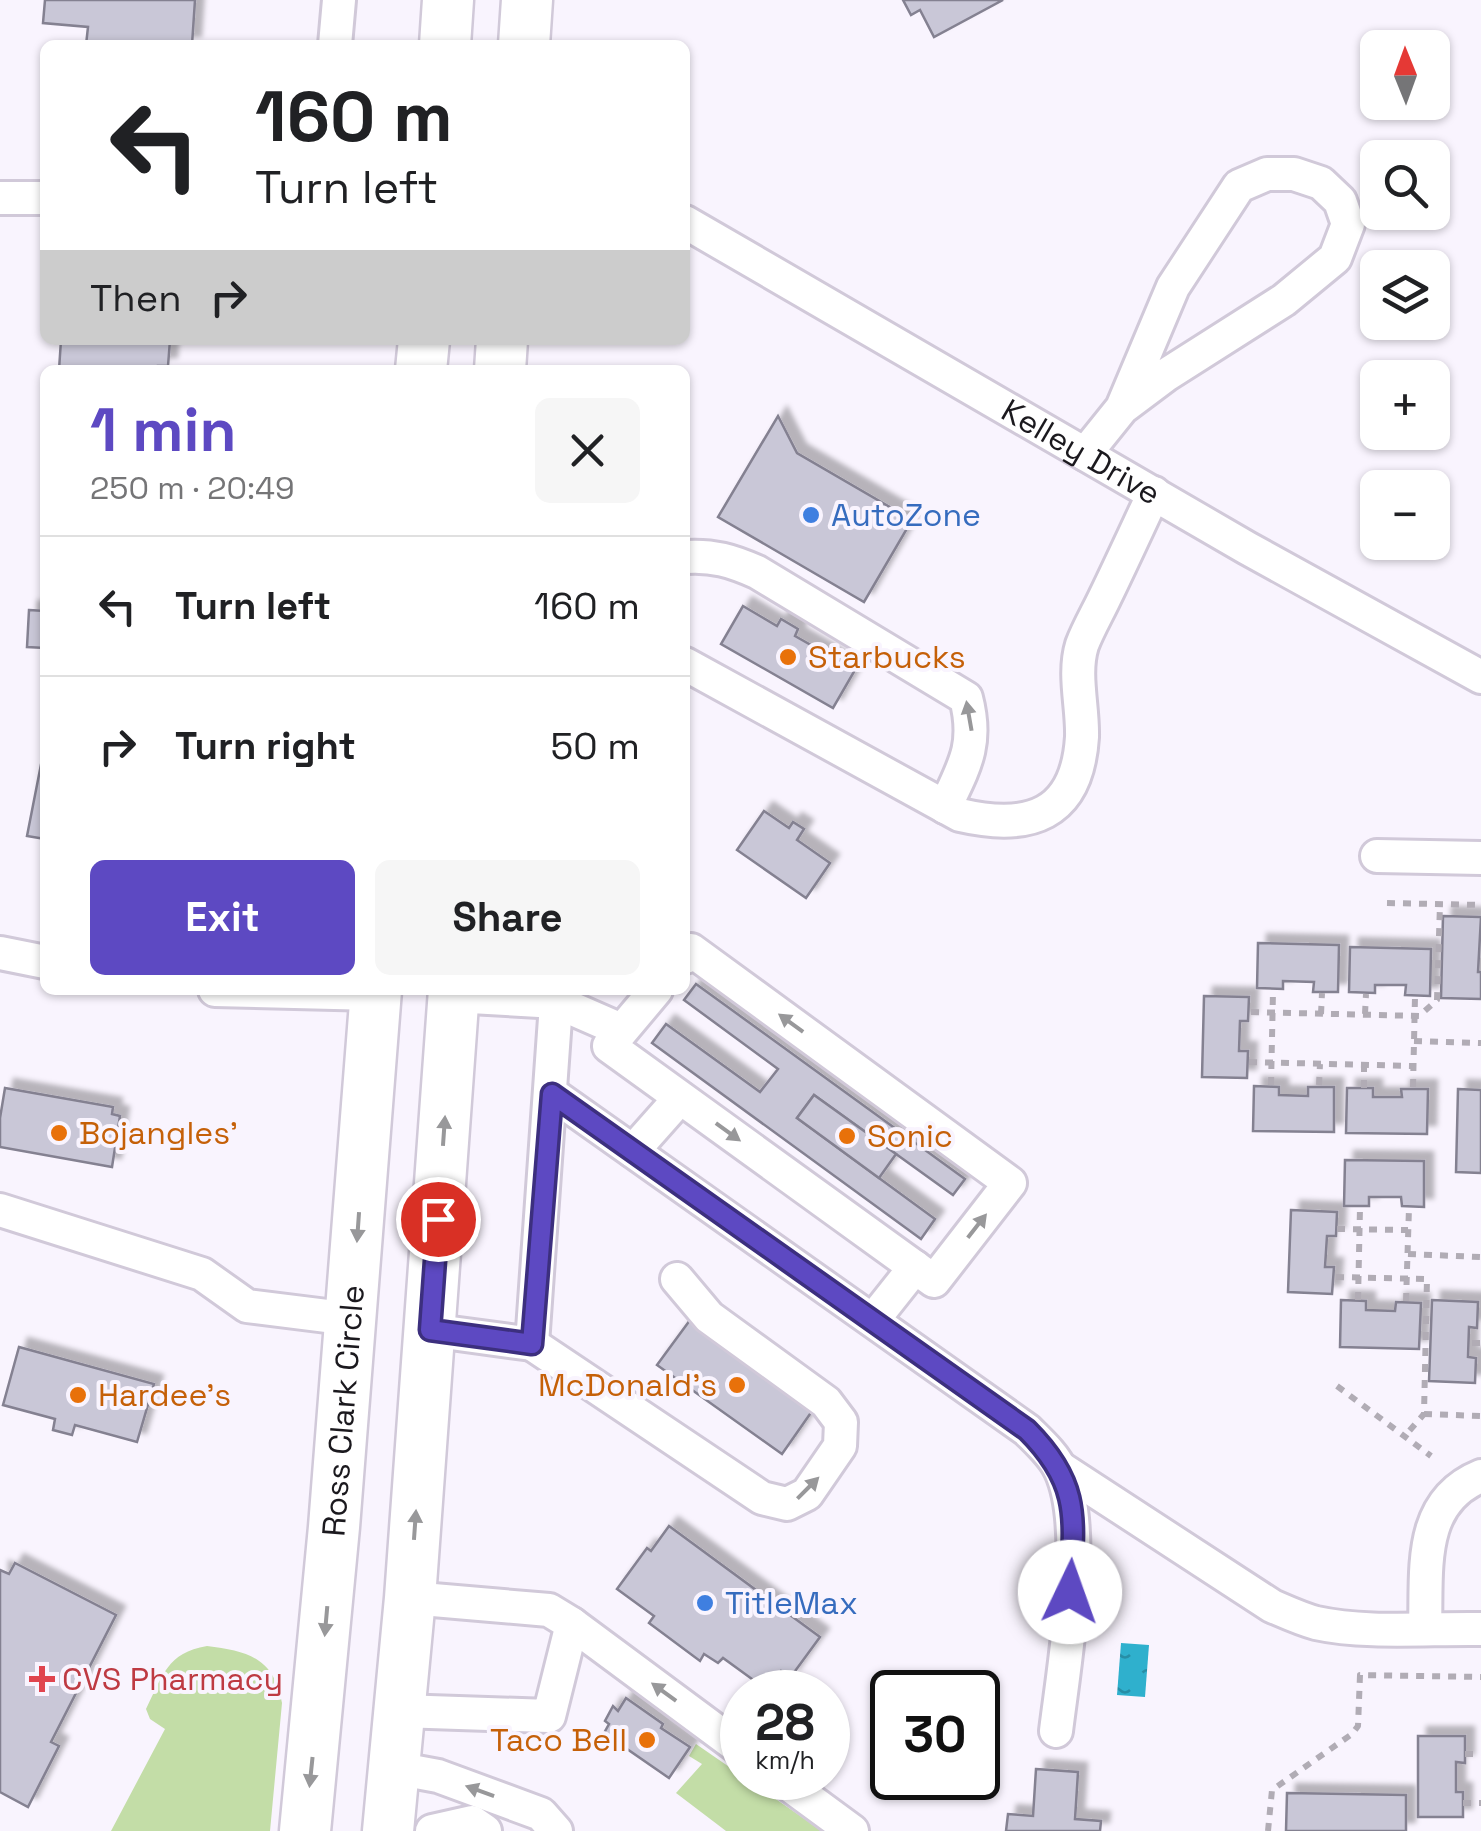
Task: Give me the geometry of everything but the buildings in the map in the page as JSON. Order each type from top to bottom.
[{"type":"highway","points":[[445,40],[448,0]]},
{"type":"highway","points":[[524,40],[528,0]]},
{"type":"highway","name":"Ross Clark Circle","points":[[305,1831],[351,1319],[375,995]]},
{"type":"highway","points":[[388,1831],[410,1598],[454,995]]},
{"type":"highway","points":[[351,1319],[430,1330]]},
{"type":"street","points":[[335,40],[339,0]]},
{"type":"street","points":[[1086,454],[1122,408],[1173,288],[1239,186],[1267,174],[1294,174],[1321,183],[1340,200],[1348,224],[1335,258],[1284,300],[1166,375],[1122,408]]},
{"type":"street","points":[[0,198],[40,198]]},
{"type":"street","name":"Kelley Drive","points":[[690,225],[1154,493],[1478,668]]},
{"type":"street","points":[[690,667],[960,816],[988,822],[1018,822],[1048,813],[1063,799],[1075,771],[1082,738],[1082,645],[1154,493]]},
{"type":"street","points":[[690,557],[729,560],[757,572],[966,698],[974,726],[969,758],[946,807]]},
{"type":"street","points":[[1376,856],[1481,858]]},
{"type":"street","points":[[652,995],[609,1046],[934,1282],[1010,1183],[690,951]]},
{"type":"street","points":[[0,953],[40,961]]},
{"type":"street","points":[[523,995],[557,996],[622,1030]]},
{"type":"street","points":[[532,1344],[557,996]]},
{"type":"street","points":[[552,1094],[1027,1430],[1060,1468],[1272,1606],[1316,1623],[1481,1629]]},
{"type":"street","points":[[633,1151],[680,1098]]},
{"type":"street","points":[[0,1210],[202,1274],[247,1306],[351,1319]]},
{"type":"street","points":[[873,1320],[915,1267]]},
{"type":"street","points":[[430,1330],[532,1344],[762,1498],[787,1504],[808,1494],[840,1446],[841,1422],[826,1402],[709,1318],[677,1280]]},
{"type":"street","points":[[1056,1731],[1068,1628],[1074,1520],[1060,1468]]},
{"type":"street","points":[[1424,1628],[1428,1535],[1435,1516],[1451,1494],[1481,1476]]},
{"type":"street","points":[[410,1598],[549,1610],[720,1734]]},
{"type":"street","points":[[400,1711],[549,1716],[572,1624]]},
{"type":"street","points":[[395,1768],[438,1776],[541,1814],[556,1831]]},
{"type":"street","points":[[810,1800],[852,1831]]},
{"type":"street","points":[[432,1831],[472,1822],[485,1831]]},
{"type":"path","points":[[1387,903],[1481,905]]},
{"type":"path","points":[[1250,1012],[1420,1016],[1437,1000],[1440,904]]},
{"type":"path","points":[[1271,1084],[1273,992]]},
{"type":"path","points":[[1321,1014],[1322,993]]},
{"type":"path","points":[[1365,1014],[1366,994]]},
{"type":"path","points":[[1413,1088],[1415,997]]},
{"type":"path","points":[[1414,1041],[1481,1043]]},
{"type":"path","points":[[1249,1062],[1414,1066]]},
{"type":"path","points":[[1320,1064],[1320,1085]]},
{"type":"path","points":[[1364,1065],[1364,1088]]},
{"type":"path","points":[[1358,1300],[1360,1208]]},
{"type":"path","points":[[1406,1301],[1409,1208]]},
{"type":"path","points":[[1337,1229],[1408,1230]]},
{"type":"path","points":[[1408,1254],[1481,1256]]},
{"type":"path","points":[[1336,1276],[1427,1279],[1424,1414],[1404,1437]]},
{"type":"path","points":[[1337,1386],[1431,1456]]},
{"type":"path","points":[[1424,1414],[1481,1416]]},
{"type":"path","points":[[1268,1831],[1272,1790],[1358,1726],[1360,1675],[1481,1677]]},
{"type":"path","points":[[1466,1754],[1481,1754]]},
{"type":"path","points":[[1463,1803],[1481,1803]]},
{"type":"green space","points":[[207,1646],[247,1654],[266,1667],[278,1688],[282,1703],[270,1831],[111,1831],[165,1729],[150,1719],[146,1709],[157,1686],[175,1660]]},
{"type":"green space","points":[[696,1744],[720,1761],[720,1800],[777,1800],[822,1831],[726,1831],[676,1793],[702,1764],[689,1756]]},
{"type":"water","points":[[1121,1643],[1149,1645],[1145,1697],[1117,1695]]},
{"type":"place","name":"AutoZone","points":[[811,515]]},
{"type":"place","name":"Starbucks","points":[[788,657]]},
{"type":"place","name":"Bojangles'","points":[[59,1133]]},
{"type":"place","name":"Sonic","points":[[847,1136]]},
{"type":"place","name":"McDonald's","points":[[737,1385]]},
{"type":"place","name":"Hardee's","points":[[78,1395]]},
{"type":"place","name":"TitleMax","points":[[705,1603]]},
{"type":"place","name":"CVS Pharmacy","points":[[42,1679]]},
{"type":"place","name":"Taco Bell","points":[[647,1740]]},
{"type":"route","points":[[438,1219],[430,1330],[532,1344],[552,1094],[1027,1430],[1060,1468],[1068,1490],[1074,1520],[1070,1592]]}]
